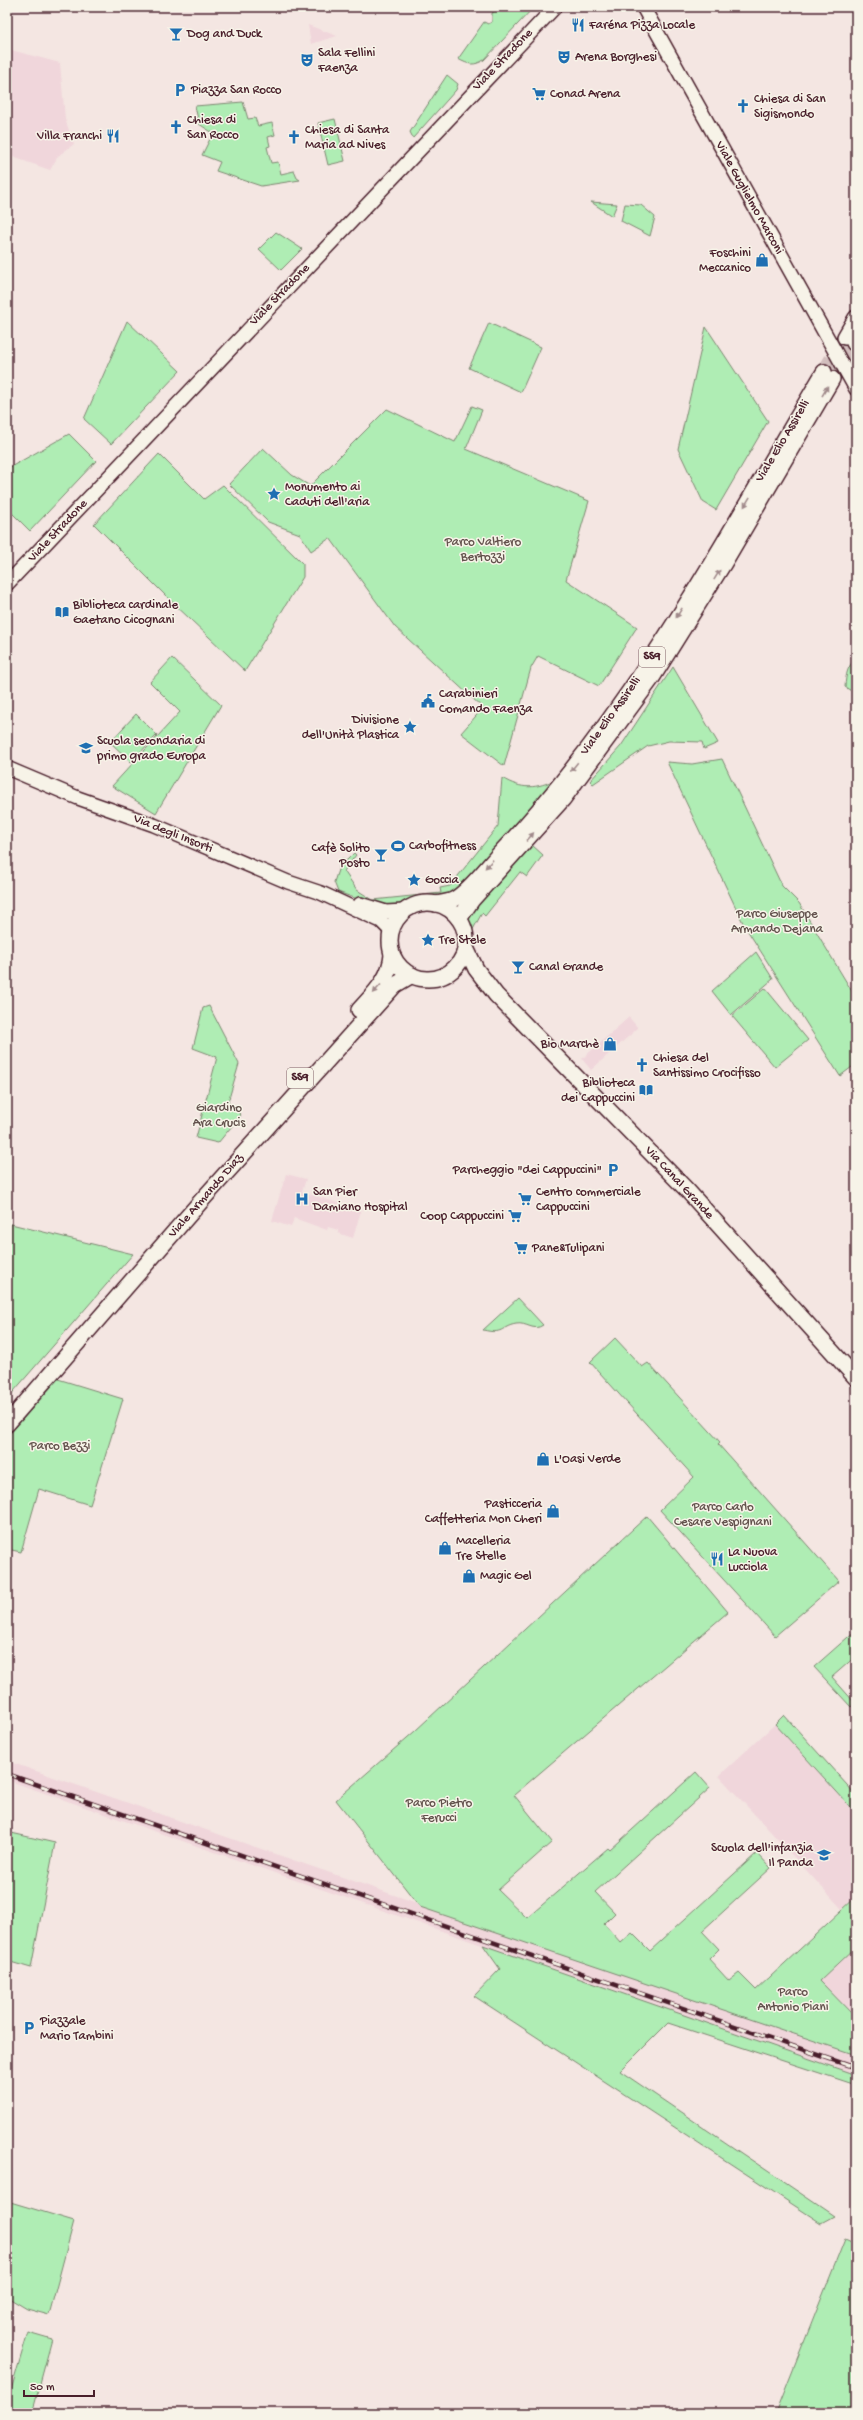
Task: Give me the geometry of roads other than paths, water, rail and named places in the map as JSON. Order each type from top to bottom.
[{"type":"main road","points":[[852,339],[856,318]]},
{"type":"main road","name":"Viale Elio Assirelli","points":[[436,904],[452,900],[462,893],[515,836],[600,735],[641,675],[714,556],[828,376],[724,563],[652,678],[563,799],[472,900],[459,919]]},
{"type":"main road","name":"SS9","points":[[404,911],[414,905],[425,903],[436,904],[453,912],[459,919]]},
{"type":"main road","points":[[391,931],[396,920],[404,911]]},
{"type":"main road","points":[[392,955],[404,970],[412,975],[427,979],[436,978],[452,970],[463,955],[465,946],[465,937],[459,919]]},
{"type":"main road","name":"SS9","points":[[391,931],[390,943],[392,955]]},
{"type":"main road","name":"Via Canal Grande","points":[[465,946],[476,969],[496,994],[690,1194],[856,1378]]},
{"type":"main road","name":"Viale Armando Diaz","points":[[7,1424],[384,981],[391,969],[392,955]]},
{"type":"main road","name":"Via Canal Grande","points":[[452,970],[466,970],[496,994]]},
{"type":"main road","name":"Viale Armando Diaz","points":[[7,1409],[395,985],[412,975]]},
{"type":"street","name":"Viale Stradone","points":[[7,584],[554,7]]},
{"type":"street","name":"Viale Guglielmo Marconi","points":[[643,7],[856,390]]},
{"type":"street","name":"Via degli Insorti","points":[[7,768],[78,798],[154,826],[338,901],[356,911],[381,921],[391,931]]},
{"type":"street","name":"Via degli Insorti","points":[[338,901],[359,904],[386,912],[404,911]]},
{"type":"tunnel","points":[[824,372],[845,337]]},
{"type":"tunnel","points":[[832,379],[854,343]]},
{"type":"railway","points":[[7,1774],[856,2068]]},
{"type":"place","name":"Faréna Pizza Locale","points":[[578,25]]},
{"type":"place","name":"Dog and Duck","points":[[176,34]]},
{"type":"place","name":"Arena Borghesi","points":[[564,57]]},
{"type":"place","name":"Sala Fellini Faenza","points":[[307,60]]},
{"type":"place","name":"Piazza San Rocco","points":[[180,90]]},
{"type":"place","name":"Conad Arena","points":[[539,94]]},
{"type":"place","name":"Chiesa di San Sigismondo","points":[[743,106]]},
{"type":"place","name":"Chiesa di San Rocco","points":[[176,127]]},
{"type":"place","name":"Villa Franchi","points":[[113,136]]},
{"type":"place","name":"Chiesa di Santa Maria ad Nives","points":[[294,137]]},
{"type":"place","name":"Foschini Meccanico","points":[[762,260]]},
{"type":"place","name":"Monumento ai Caduti dell'aria","points":[[274,494]]},
{"type":"place","name":"Biblioteca cardinale Gaetano Cicognani","points":[[62,612]]},
{"type":"place","name":"Carabinieri Comando Faenza","points":[[428,701]]},
{"type":"place","name":"Divisione dell'Unità Plastica","points":[[410,727]]},
{"type":"place","name":"Scuola secondaria di primo grado Europa","points":[[86,748]]},
{"type":"place","name":"Carbofitness","points":[[398,846]]},
{"type":"place","name":"Cafè Solito Posto","points":[[381,855]]},
{"type":"place","name":"Goccia","points":[[414,880]]},
{"type":"place","name":"Tre Stele","points":[[428,940]]},
{"type":"place","name":"Canal Grande","points":[[518,967]]},
{"type":"place","name":"Bio Marchè","points":[[610,1044]]},
{"type":"place","name":"Chiesa del Santissimo Crocifisso","points":[[642,1065]]},
{"type":"place","name":"Biblioteca dei Cappuccini","points":[[646,1090]]},
{"type":"place","name":"Parcheggio \"dei Cappuccini\"","points":[[613,1170]]},
{"type":"place","name":"San Pier Damiano Hospital","points":[[302,1199]]},
{"type":"place","name":"Centro commerciale Cappuccini","points":[[525,1199]]},
{"type":"place","name":"Coop Cappuccini","points":[[515,1216]]},
{"type":"place","name":"Pane&Tulipani","points":[[521,1248]]},
{"type":"place","name":"L'Oasi Verde","points":[[543,1459]]},
{"type":"place","name":"Pasticceria Caffetteria Mon Cheri","points":[[553,1511]]},
{"type":"place","name":"Macelleria Tre Stelle","points":[[445,1548]]},
{"type":"place","name":"La Nuova Lucciola","points":[[717,1559]]},
{"type":"place","name":"Magic Gel","points":[[469,1576]]},
{"type":"place","name":"Scuola dell'infanzia Il Panda","points":[[824,1855]]},
{"type":"place","name":"Piazzale Mario Tambini","points":[[29,2028]]},
{"type":"park label","name":"Parco Valtiero Bertozzi","points":[[483,550]]},
{"type":"park label","name":"Parco Giuseppe Armando Dejana","points":[[777,922]]},
{"type":"park label","name":"Giardino Ara Crucis","points":[[219,1116]]},
{"type":"park label","name":"Parco Bezzi","points":[[60,1446]]},
{"type":"park label","name":"Parco Carlo Cesare Vespignani","points":[[723,1514]]},
{"type":"park label","name":"Parco Pietro Ferucci","points":[[439,1810]]},
{"type":"park label","name":"Parco Antonio Piani","points":[[793,2000]]}]
